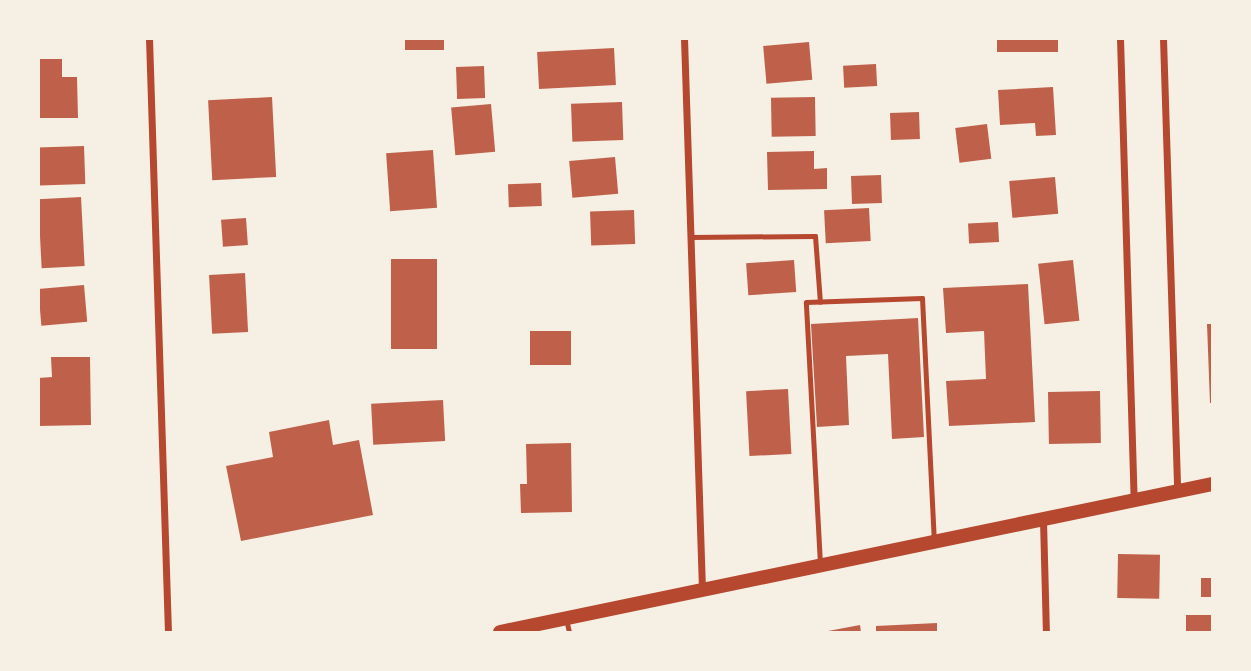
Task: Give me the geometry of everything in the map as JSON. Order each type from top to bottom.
[{"type":"main road","points":[[500,632],[568,626],[702,590],[820,564],[1213,484]]},
{"type":"street","points":[[149,38],[168,632]]},
{"type":"street","points":[[684,38],[702,590]]},
{"type":"street","points":[[1120,38],[1134,500]]},
{"type":"street","points":[[1163,38],[1177,491]]},
{"type":"street","points":[[1043,519],[1046,632]]},
{"type":"lane","points":[[691,237],[815,236],[820,302]]},
{"type":"lane","points":[[820,564],[806,302],[922,298],[934,542]]},
{"type":"building","points":[[405,38],[444,38],[444,50],[405,50]]},
{"type":"building","points":[[997,38],[1058,38],[1058,52],[997,52]]},
{"type":"building","points":[[809,42],[812,80],[766,84],[763,46]]},
{"type":"building","points":[[614,48],[616,85],[539,89],[537,52]]},
{"type":"building","points":[[38,59],[62,59],[62,77],[77,77],[78,118],[38,118]]},
{"type":"building","points":[[876,64],[877,86],[844,88],[843,66]]},
{"type":"building","points":[[484,66],[485,98],[457,99],[456,67]]},
{"type":"building","points":[[1053,87],[1056,135],[1036,136],[1035,123],[1000,125],[998,90]]},
{"type":"building","points":[[272,97],[276,177],[212,180],[208,100]]},
{"type":"building","points":[[815,97],[816,136],[772,137],[771,98]]},
{"type":"building","points":[[622,102],[623,140],[572,142],[571,104]]},
{"type":"building","points":[[491,104],[495,152],[455,155],[451,107]]},
{"type":"building","points":[[919,112],[920,139],[891,140],[890,113]]},
{"type":"building","points":[[987,124],[991,159],[960,163],[955,128]]},
{"type":"building","points":[[84,146],[85,184],[39,186],[38,148]]},
{"type":"building","points":[[433,150],[437,208],[390,211],[386,153]]},
{"type":"building","points":[[814,151],[814,169],[827,168],[827,189],[768,190],[767,152]]},
{"type":"building","points":[[615,157],[618,194],[572,198],[569,161]]},
{"type":"building","points":[[881,175],[882,203],[852,204],[851,176]]},
{"type":"building","points":[[1055,177],[1058,214],[1012,218],[1009,181]]},
{"type":"building","points":[[541,183],[542,206],[509,207],[508,184]]},
{"type":"building","points":[[81,197],[85,266],[42,268],[38,199]]},
{"type":"building","points":[[869,208],[871,241],[826,243],[824,210]]},
{"type":"building","points":[[634,210],[635,244],[591,246],[590,212]]},
{"type":"building","points":[[246,218],[248,245],[223,247],[221,220]]},
{"type":"building","points":[[998,222],[999,242],[969,244],[968,224]]},
{"type":"building","points":[[391,259],[437,259],[437,349],[391,349]]},
{"type":"building","points":[[794,260],[796,292],[748,295],[746,263]]},
{"type":"building","points":[[1073,260],[1079,321],[1045,324],[1038,264]]},
{"type":"building","points":[[245,273],[248,332],[212,334],[209,275]]},
{"type":"building","points":[[1028,284],[1035,422],[949,426],[946,381],[986,379],[984,331],[946,333],[943,288]]},
{"type":"building","points":[[84,285],[87,322],[41,326],[38,289]]},
{"type":"building","points":[[918,318],[924,437],[892,439],[888,354],[846,356],[849,425],[817,427],[811,324]]},
{"type":"building","points":[[1207,324],[1212,324],[1212,403],[1210,403]]},
{"type":"building","points":[[530,331],[571,331],[571,365],[530,365]]},
{"type":"building","points":[[51,357],[90,357],[91,425],[38,426],[38,378],[52,377]]},
{"type":"building","points":[[788,389],[791,454],[749,456],[746,391]]},
{"type":"building","points":[[1100,391],[1101,443],[1049,444],[1048,392]]},
{"type":"building","points":[[443,400],[445,441],[373,445],[371,404]]},
{"type":"building","points":[[329,420],[333,445],[359,440],[373,515],[241,541],[226,466],[273,457],[269,432]]},
{"type":"building","points":[[571,443],[572,512],[521,513],[520,484],[527,484],[526,444]]},
{"type":"building","points":[[1118,554],[1160,555],[1159,599],[1117,598]]},
{"type":"building","points":[[1201,578],[1212,578],[1212,597],[1201,597]]},
{"type":"building","points":[[1186,615],[1212,615],[1212,632],[1186,632]]},
{"type":"building","points":[[937,623],[937,632],[876,632],[876,626]]},
{"type":"building","points":[[860,625],[861,632],[828,631]]}]
